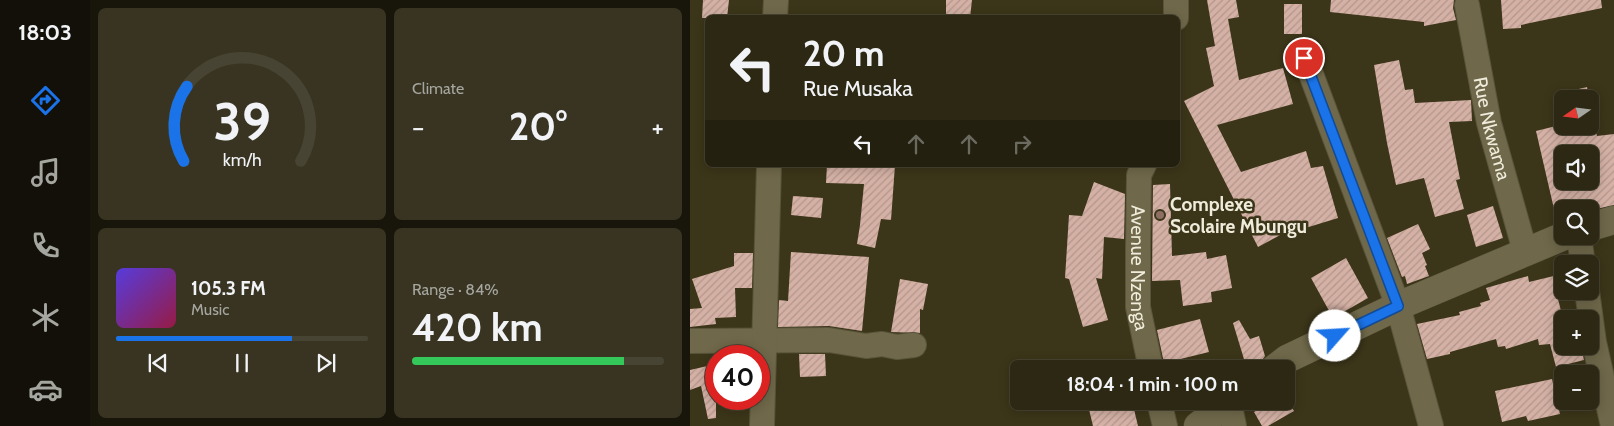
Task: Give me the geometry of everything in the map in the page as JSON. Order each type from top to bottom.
[{"type":"street","points":[[774,15],[776,0]]},
{"type":"street","points":[[1176,0],[1176,15]]},
{"type":"street","name":"Rue Nkwama","points":[[1467,4],[1490,123],[1525,252]]},
{"type":"street","points":[[1304,58],[1398,306],[1431,426]]},
{"type":"street","points":[[762,426],[769,167]]},
{"type":"street","name":"Avenue Nzenga","points":[[1143,167],[1139,175],[1138,307],[1149,360]]},
{"type":"street","points":[[1599,224],[1614,220]]},
{"type":"street","points":[[1286,360],[1398,306],[1554,240]]},
{"type":"street","points":[[1588,300],[1594,342],[1613,426]]},
{"type":"street","points":[[690,341],[828,340],[866,346],[882,344],[897,346],[914,345]]},
{"type":"street","points":[[1161,410],[1165,426]]},
{"type":"street","points":[[1198,426],[1219,410]]},
{"type":"street","points":[[1231,410],[1234,426]]},
{"type":"building","points":[[703,0],[729,0],[727,15],[705,15],[705,18],[702,18]]},
{"type":"building","points":[[946,0],[972,0],[970,15],[946,15]]},
{"type":"building","points":[[1207,0],[1236,0],[1239,17],[1228,19],[1239,80],[1283,68],[1293,104],[1217,125],[1241,172],[1306,151],[1311,168],[1323,166],[1338,218],[1299,230],[1297,226],[1258,247],[1184,101],[1214,86],[1206,48],[1215,46]]},
{"type":"building","points":[[1331,0],[1454,0],[1453,8],[1456,20],[1424,26],[1424,22],[1330,12]]},
{"type":"building","points":[[1501,0],[1601,0],[1602,8],[1521,25],[1521,28],[1503,29]]},
{"type":"building","points":[[1284,4],[1302,4],[1302,34],[1284,34]]},
{"type":"building","points":[[1399,60],[1405,90],[1413,89],[1415,103],[1471,100],[1472,121],[1449,122],[1460,179],[1456,180],[1464,209],[1435,217],[1424,178],[1396,185],[1374,65]]},
{"type":"building","points":[[1587,87],[1588,90],[1575,90]]},
{"type":"building","points":[[1554,126],[1554,135],[1597,136],[1614,134],[1614,205],[1599,208],[1599,200],[1554,200],[1554,209],[1536,131]]},
{"type":"building","points":[[827,167],[895,167],[891,220],[881,219],[875,248],[857,244],[864,184],[826,183]]},
{"type":"building","points":[[1094,182],[1125,194],[1124,239],[1104,237],[1102,279],[1096,278],[1108,320],[1083,327],[1069,279],[1065,278],[1069,215],[1082,216]]},
{"type":"building","points":[[1170,184],[1172,256],[1206,252],[1207,259],[1226,255],[1232,288],[1211,292],[1212,302],[1183,306],[1180,280],[1152,281],[1153,185]]},
{"type":"building","points":[[793,196],[823,198],[821,218],[791,215]]},
{"type":"building","points":[[1493,206],[1503,238],[1476,247],[1467,215]]},
{"type":"building","points":[[1418,224],[1430,249],[1422,253],[1429,276],[1407,284],[1405,276],[1402,277],[1387,238]]},
{"type":"building","points":[[791,252],[869,257],[862,331],[829,326],[778,327],[779,300],[788,301]]},
{"type":"building","points":[[734,253],[753,253],[752,288],[735,288],[736,317],[715,318],[716,324],[690,327],[690,309],[702,308],[692,279],[734,266]]},
{"type":"building","points":[[1346,258],[1368,298],[1333,318],[1311,278]]},
{"type":"building","points":[[1528,276],[1529,282],[1554,276],[1554,300],[1558,300],[1561,310],[1554,310],[1554,355],[1583,355],[1584,360],[1555,365],[1550,344],[1539,345],[1538,339],[1506,349],[1505,346],[1498,347],[1496,339],[1450,352],[1450,354],[1427,359],[1417,324],[1460,315],[1459,312],[1481,306],[1480,303],[1490,300],[1486,288]]},
{"type":"building","points":[[900,279],[928,284],[923,310],[920,309],[920,333],[891,332]]},
{"type":"building","points":[[1200,319],[1209,352],[1176,360],[1163,360],[1157,330]]},
{"type":"building","points":[[1239,320],[1250,339],[1259,336],[1265,356],[1262,360],[1244,360],[1233,323]]},
{"type":"building","points":[[799,354],[825,354],[826,376],[800,377]]},
{"type":"building","points":[[705,367],[705,405],[701,386],[690,390],[690,370]]},
{"type":"building","points":[[1552,379],[1554,410],[1559,410],[1560,414],[1528,421],[1526,416],[1502,422],[1495,391]]},
{"type":"building","points":[[706,410],[716,410],[716,418],[708,419]]},
{"type":"building","points":[[1089,410],[1134,410],[1138,426],[1093,426]]},
{"type":"building","points":[[1257,410],[1294,411],[1268,426],[1262,426],[1254,412]]},
{"type":"place","name":"Complexe Scolaire Mbungu","points":[[1160,215]]},
{"type":"route","points":[[1304,58],[1398,306],[1335,336]]}]
